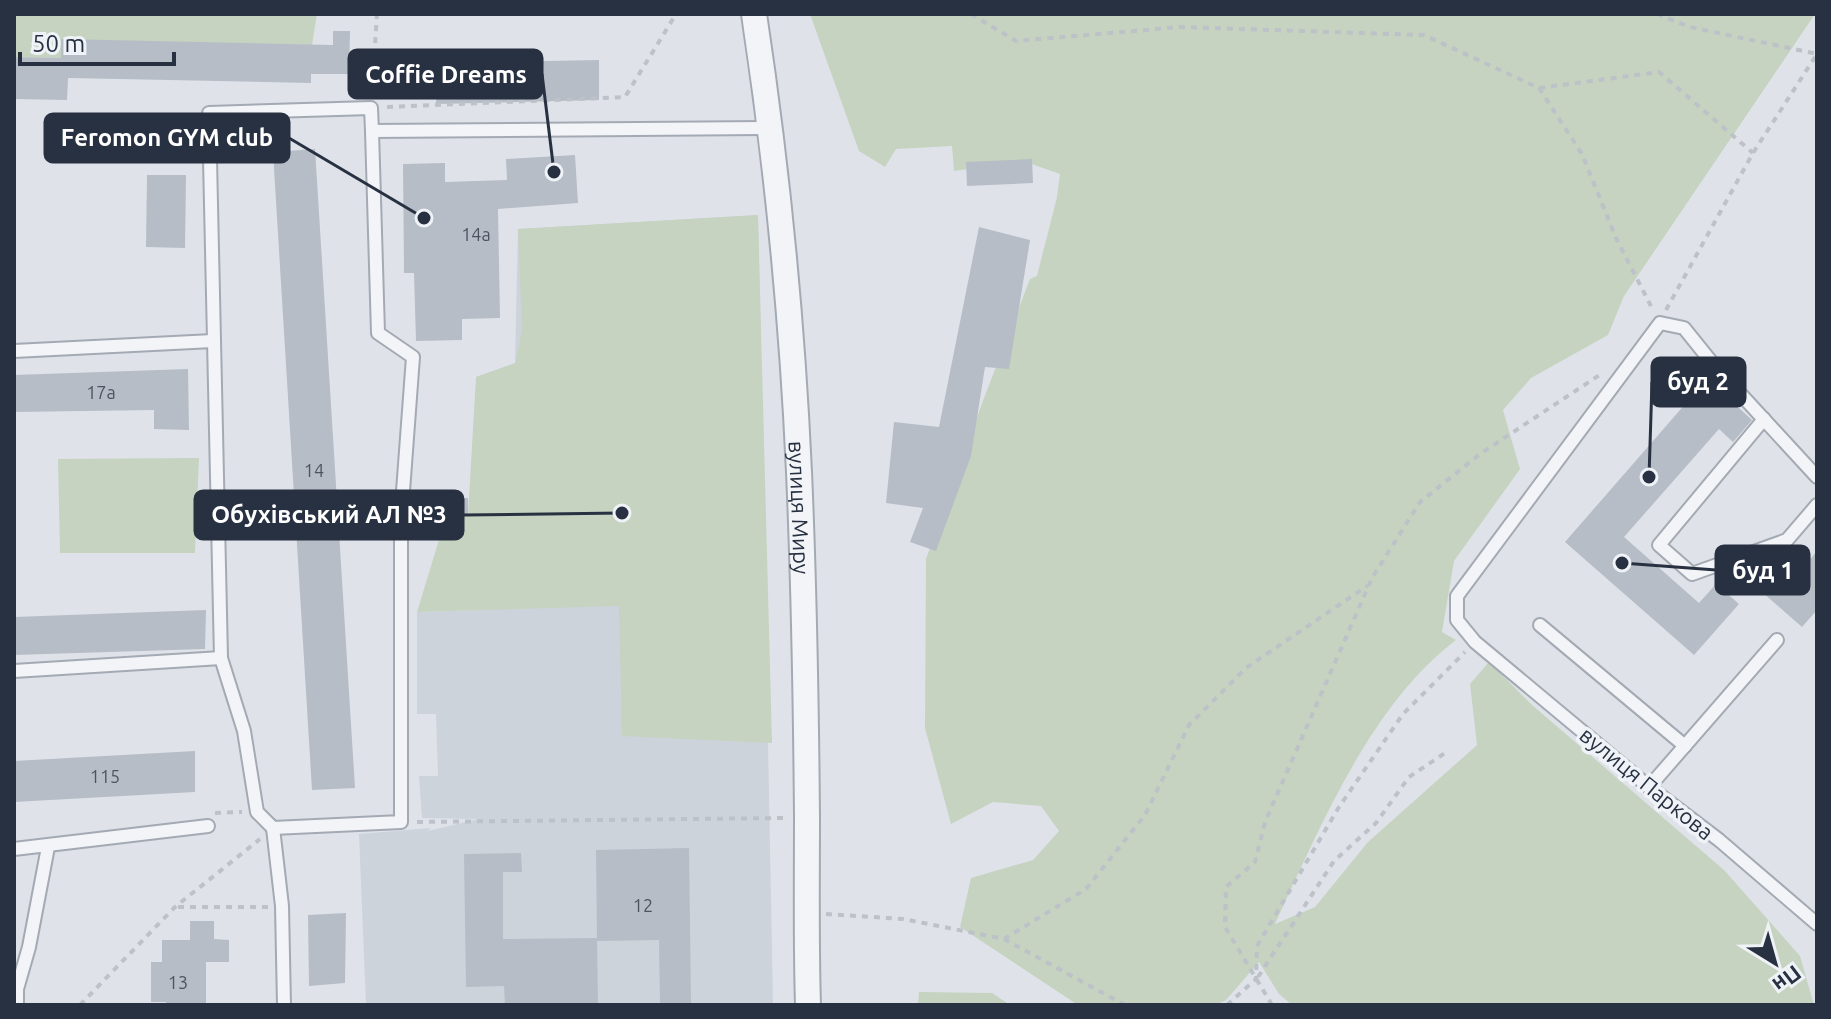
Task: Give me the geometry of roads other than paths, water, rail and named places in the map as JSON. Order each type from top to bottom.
[{"type":"street","name":"вулиця Миру","points":[[754,14],[771,128],[789,299],[799,472],[808,1005]]},
{"type":"lane","points":[[273,828],[401,822],[401,518],[413,357],[378,333],[371,108],[209,113],[221,658],[244,731],[257,812],[273,828],[282,906],[284,1005]]},
{"type":"lane","points":[[372,131],[771,128]]},
{"type":"lane","name":"вулиця Паркова","points":[[1764,419],[1684,328],[1660,323],[1457,596],[1457,620],[1475,642],[1649,787],[1719,840],[1817,924]]},
{"type":"lane","points":[[14,351],[213,341]]},
{"type":"lane","points":[[1817,477],[1764,419],[1659,545],[1692,574],[1787,540],[1817,505]]},
{"type":"lane","points":[[1540,625],[1685,746]]},
{"type":"lane","points":[[1649,787],[1777,640]]},
{"type":"lane","points":[[14,671],[221,658]]},
{"type":"lane","points":[[14,849],[208,826]]},
{"type":"lane","points":[[17,1005],[17,989],[29,947],[48,847]]},
{"type":"place","name":"Coffie Dreams","points":[[554,172]]},
{"type":"place","name":"Feromon GYM club","points":[[424,218]]},
{"type":"place","name":"буд 2","points":[[1649,477]]},
{"type":"place","name":"Обухівський АЛ №3","points":[[622,513]]},
{"type":"place","name":"буд 1","points":[[1622,563]]}]
